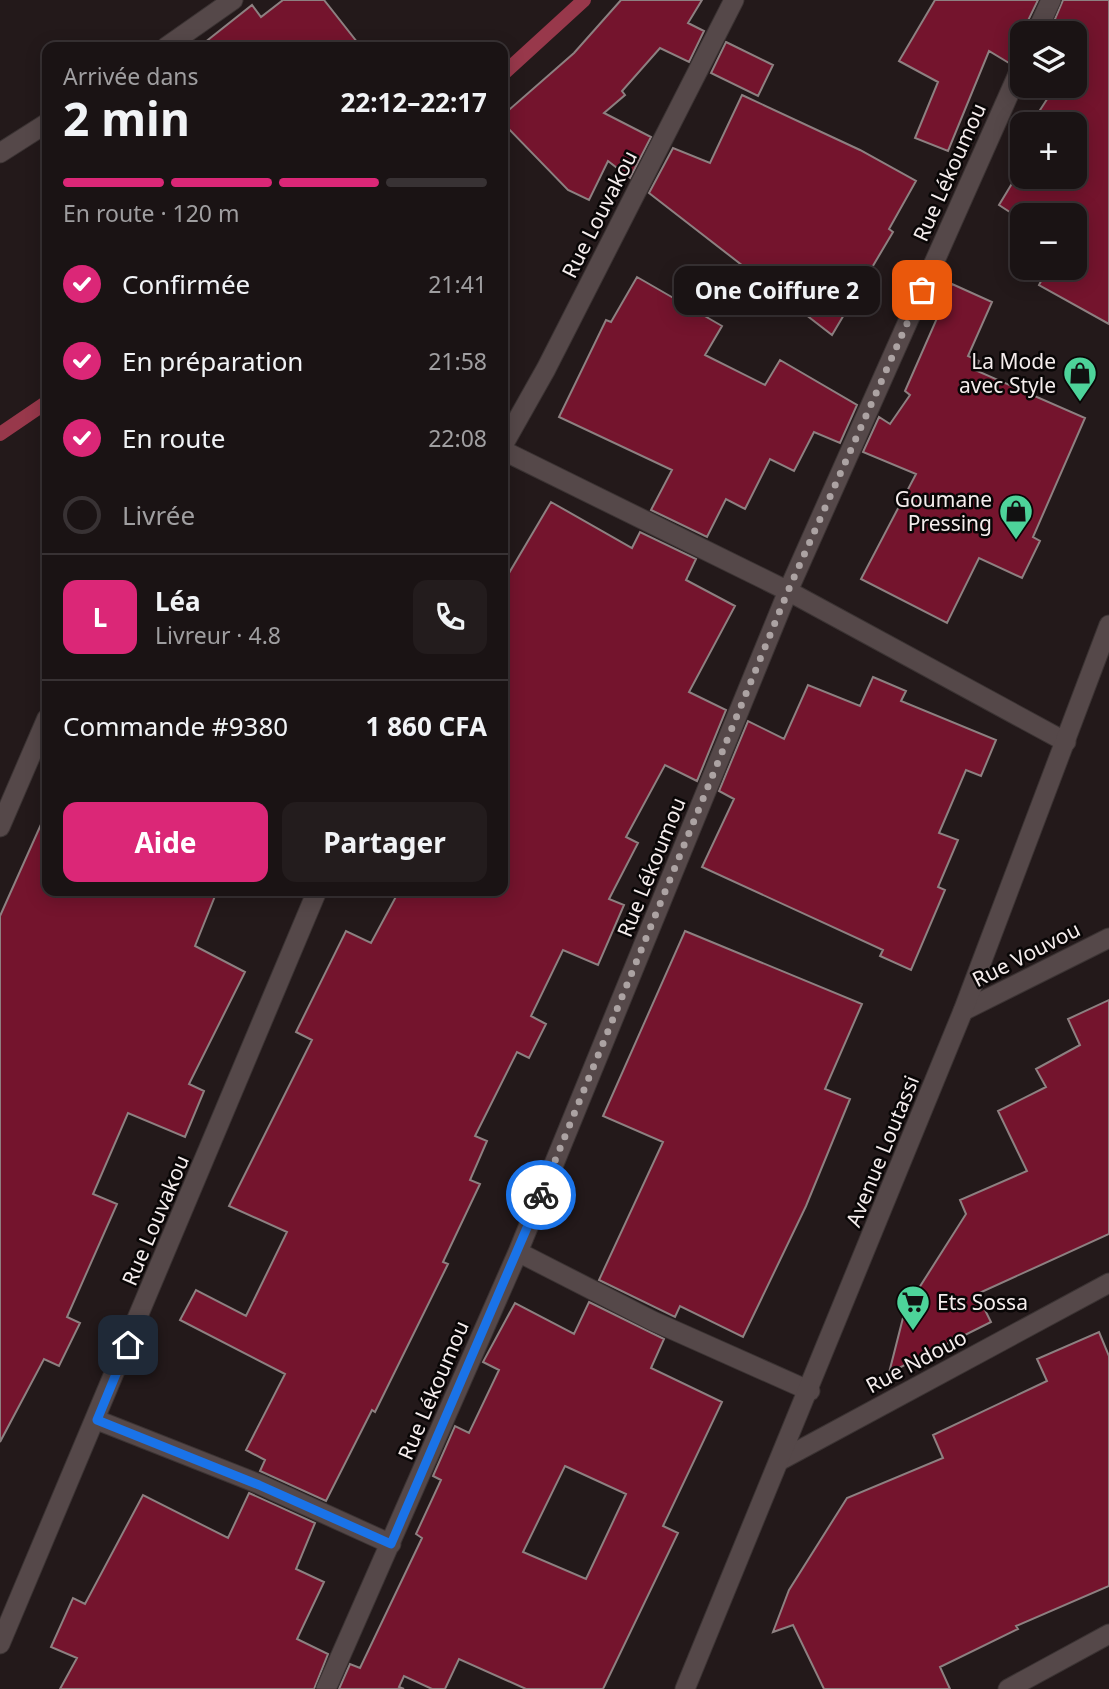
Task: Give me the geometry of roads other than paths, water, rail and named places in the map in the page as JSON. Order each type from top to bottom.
[{"type":"street","points":[[173,42],[233,0]]},
{"type":"street","name":"Rue Louvakou","points":[[508,438],[734,0]]},
{"type":"street","points":[[1041,21],[1051,0]]},
{"type":"street","name":"Rue Lékoumou","points":[[326,1689],[518,1252],[788,591],[1010,92]]},
{"type":"street","points":[[0,153],[42,126]]},
{"type":"street","points":[[508,452],[788,591],[1066,742]]},
{"type":"street","name":"Avenue Loutassi","points":[[685,1689],[810,1391],[963,1012],[1109,625]]},
{"type":"street","points":[[0,827],[42,730]]},
{"type":"street","name":"Rue Louvakou","points":[[0,1644],[97,1420],[315,896]]},
{"type":"street","name":"Rue Vouvou","points":[[963,1012],[1109,938]]},
{"type":"street","points":[[518,1252],[653,1321],[810,1391]]},
{"type":"street","name":"Rue Ndouo","points":[[781,1460],[1109,1283]]},
{"type":"street","points":[[97,1420],[259,1485],[391,1544]]},
{"type":"street","points":[[1008,1689],[1109,1634]]},
{"type":"waterway","points":[[508,70],[584,0]]},
{"type":"waterway","points":[[0,434],[42,405]]},
{"type":"place","name":"One Coiffure 2","points":[[922,290]]},
{"type":"place","name":"La Mode avec Style","points":[[1080,403]]},
{"type":"place","name":"Goumane Pressing","points":[[1016,541]]},
{"type":"place","name":"Ets Sossa","points":[[913,1332]]}]
